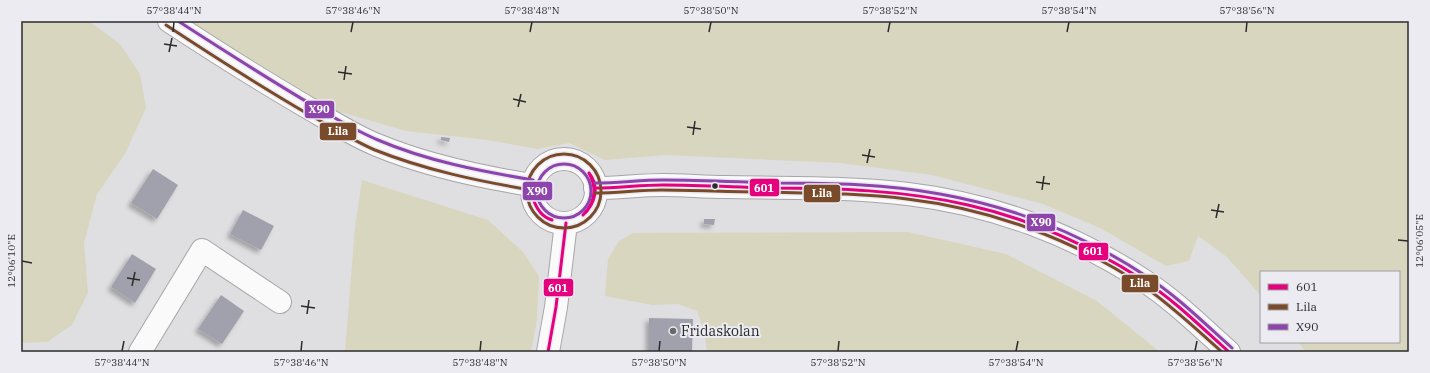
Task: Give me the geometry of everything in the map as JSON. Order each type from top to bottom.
[{"type":"street","points":[[168,21],[337,125],[376,145],[406,156],[443,166],[504,181],[532,186]]},
{"type":"street","points":[[562,159],[574,161],[584,167],[592,176],[595,188],[593,202],[586,214],[566,223],[552,220],[540,212],[533,200],[532,186],[537,174],[545,165],[556,160],[562,159]]},
{"type":"street","points":[[595,188],[662,185],[845,190],[908,194],[963,204],[1029,222],[1101,255],[1150,285],[1187,313],[1229,352]]},
{"type":"street","points":[[548,352],[556,307],[566,223]]},
{"type":"street","points":[[140,352],[202,250],[280,302]]},
{"type":"shaded area","points":[[21,21],[89,21],[120,44],[140,74],[146,108],[125,154],[97,194],[84,243],[88,293],[72,325],[47,342],[21,343]]},
{"type":"shaded area","points":[[186,21],[1409,21],[1409,352],[1306,352],[1299,343],[1400,343],[1400,271],[1260,271],[1260,295],[1227,257],[1198,236],[1189,261],[1166,266],[1100,228],[1043,204],[932,175],[840,163],[666,155],[605,160],[569,143],[537,149],[488,140],[406,131],[334,110],[210,38]]},
{"type":"shaded area","points":[[362,180],[488,220],[523,252],[539,276],[537,320],[531,352],[345,352],[355,227]]},
{"type":"shaded area","points":[[908,232],[1006,254],[1097,301],[1160,352],[707,352],[704,330],[697,311],[678,304],[652,305],[605,296],[608,259],[619,241],[633,233]]},
{"type":"building","points":[[441,137],[450,138],[449,142],[441,140]]},
{"type":"building","points":[[153,169],[178,185],[157,219],[131,203]]},
{"type":"building","points":[[243,210],[274,226],[261,250],[230,234]]},
{"type":"building","points":[[704,219],[715,219],[714,225],[704,224]]},
{"type":"building","points":[[132,254],[156,269],[135,303],[111,287]]},
{"type":"building","points":[[221,295],[244,311],[222,344],[198,329]]},
{"type":"building","points":[[649,318],[693,319],[692,352],[649,352]]},
{"type":"transit line","name":"X90","points":[[178,21],[297,96],[370,136],[415,154],[435,160],[533,180]]},
{"type":"transit line","name":"Lila","points":[[166,25],[290,103],[349,137],[375,150],[432,169],[491,183],[531,190]]},
{"type":"transit line","name":"Lila","points":[[564,154],[578,157],[590,165],[598,177],[601,191],[598,205],[590,217],[578,225],[564,228],[550,225],[538,217],[530,205],[527,191],[530,177],[538,165],[550,157],[564,154]]},
{"type":"transit line","name":"X90","points":[[564,164],[574,166],[583,172],[589,181],[591,191],[589,201],[583,210],[574,216],[564,218],[554,216],[545,210],[539,201],[537,191],[539,181],[545,172],[554,166],[564,164]]},
{"type":"transit line","name":"601","points":[[583,215],[590,205],[594,195],[592,179],[589,173]]},
{"type":"transit line","name":"601","points":[[583,215],[591,206],[595,195],[594,184],[589,173]]},
{"type":"transit line","name":"X90","points":[[595,183],[655,180],[817,183],[899,188],[940,194],[967,200],[1047,224],[1073,235],[1122,261],[1169,292],[1232,348]]},
{"type":"transit line","name":"601","points":[[595,188],[663,185],[844,189],[919,196],[968,205],[1037,226],[1102,256],[1143,280],[1166,296],[1229,352]]},
{"type":"transit line","name":"Lila","points":[[595,193],[662,190],[853,194],[907,199],[969,210],[1030,228],[1059,240],[1115,269],[1142,285],[1163,301],[1222,352]]},
{"type":"transit line","name":"601","points":[[533,198],[540,212],[545,217],[552,220]]},
{"type":"transit line","name":"601","points":[[548,352],[556,307],[566,223]]},
{"type":"place","name":"Fridaskolan","points":[[673,331]]}]
